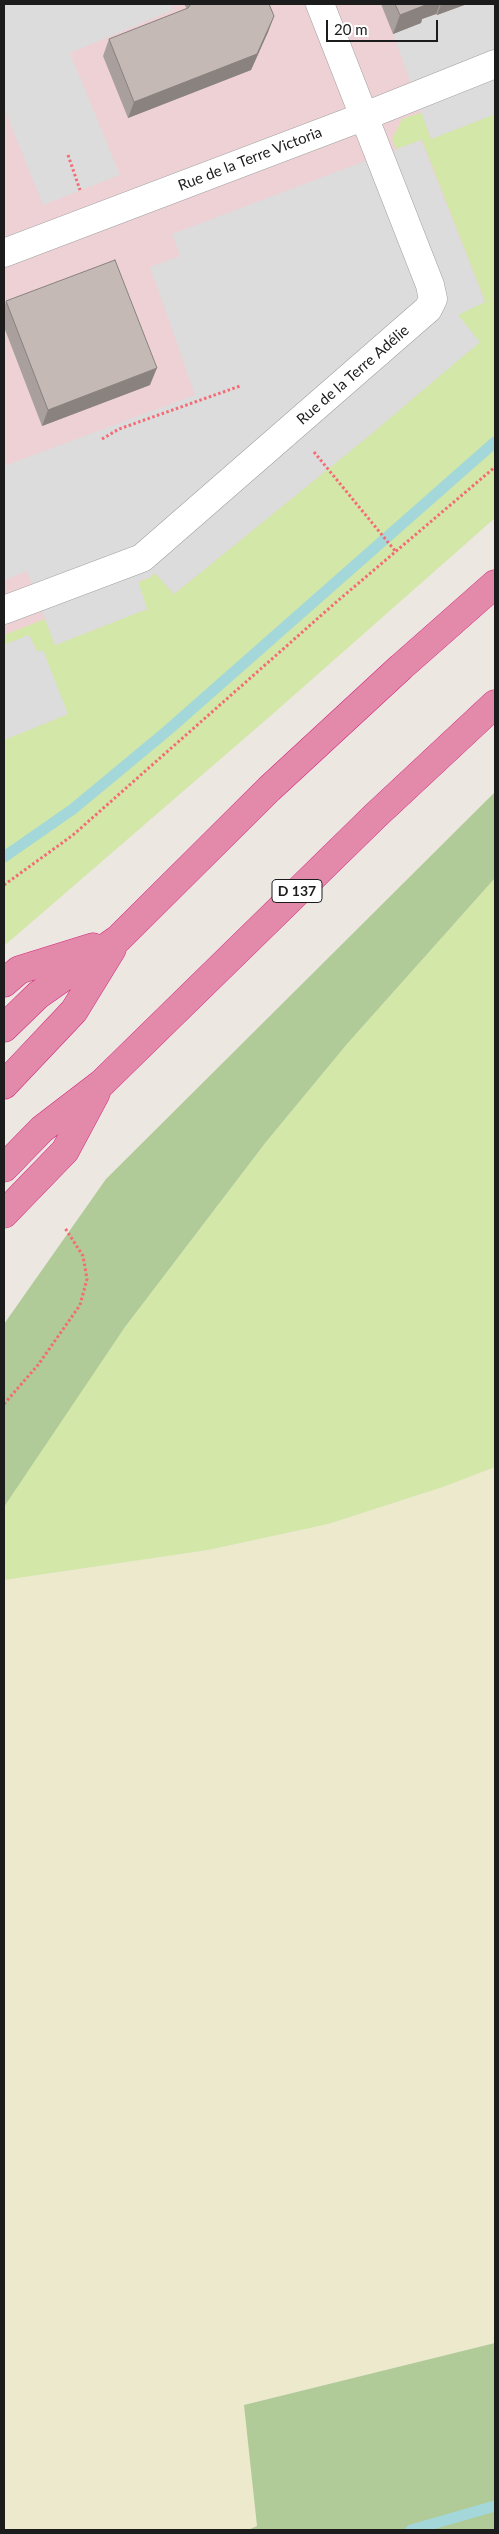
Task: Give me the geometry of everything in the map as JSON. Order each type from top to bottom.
[{"type":"highway","points":[[4,1028],[38,995],[118,939],[269,789],[401,667],[495,584]]},
{"type":"highway","name":"D 137","points":[[4,1168],[42,1129],[102,1083],[375,816],[495,704]]},
{"type":"highway","points":[[4,984],[19,970],[118,939]]},
{"type":"highway","points":[[4,1085],[74,1011],[118,939]]},
{"type":"highway","points":[[4,1214],[64,1151],[102,1083]]},
{"type":"street","name":"Rue de la Terre Adélie","points":[[4,610],[142,558],[428,309],[433,299],[430,285],[320,4]]},
{"type":"street","name":"Rue de la Terre Victoria","points":[[4,253],[365,116],[495,64]]},
{"type":"path","points":[[102,439],[119,429],[240,386]]},
{"type":"path","points":[[294,426],[396,552]]},
{"type":"path","points":[[4,885],[73,834],[495,467]]},
{"type":"path","points":[[4,1404],[38,1365],[80,1305],[87,1279],[83,1256],[65,1228]]},
{"type":"shaded area","points":[[4,4],[495,4],[495,442],[4,857]]},
{"type":"shaded area","points":[[4,4],[171,4],[173,10],[70,53],[120,175],[43,205],[4,108]]},
{"type":"shaded area","points":[[467,4],[495,4],[495,114],[431,139],[393,34],[419,20]]},
{"type":"shaded area","points":[[421,140],[485,302],[458,315],[480,342],[365,439],[174,594],[155,573],[149,578],[138,581],[147,609],[55,645],[27,571],[4,580],[4,466],[195,395],[150,267],[180,256],[172,234]]},
{"type":"shaded area","points":[[29,635],[37,652],[43,650],[68,714],[4,740],[4,645]]},
{"type":"shaded area","points":[[495,1467],[495,2343],[245,2405],[257,2526],[248,2530],[4,2530],[4,1580],[208,1550],[328,1524],[443,1487]]},
{"type":"green space","points":[[423,112],[431,139],[495,114],[495,518],[275,712],[4,946],[4,740],[68,714],[29,635],[4,645],[4,635],[45,619],[55,645],[147,609],[138,582],[149,578],[155,573],[174,594],[365,439],[479,342],[457,315],[485,301],[422,140],[396,149],[392,139],[402,119]]},
{"type":"green space","points":[[495,792],[495,878],[347,1044],[266,1142],[125,1327],[4,1507],[4,1324],[106,1179]]},
{"type":"green space","points":[[495,878],[495,1467],[443,1487],[328,1524],[208,1550],[4,1580],[4,1507],[125,1327],[266,1142],[347,1044]]},
{"type":"green space","points":[[495,2343],[495,2530],[248,2530],[257,2526],[244,2405]]},
{"type":"building","points":[[191,4],[269,4],[274,16],[257,54],[134,102],[109,39],[188,8]]},
{"type":"building","points":[[395,4],[428,4],[400,15]]},
{"type":"building","points":[[115,260],[157,368],[48,410],[6,301]]},
{"type":"waterway","points":[[4,857],[73,809],[167,731],[495,442]]},
{"type":"waterway","points":[[411,2530],[495,2506]]}]
